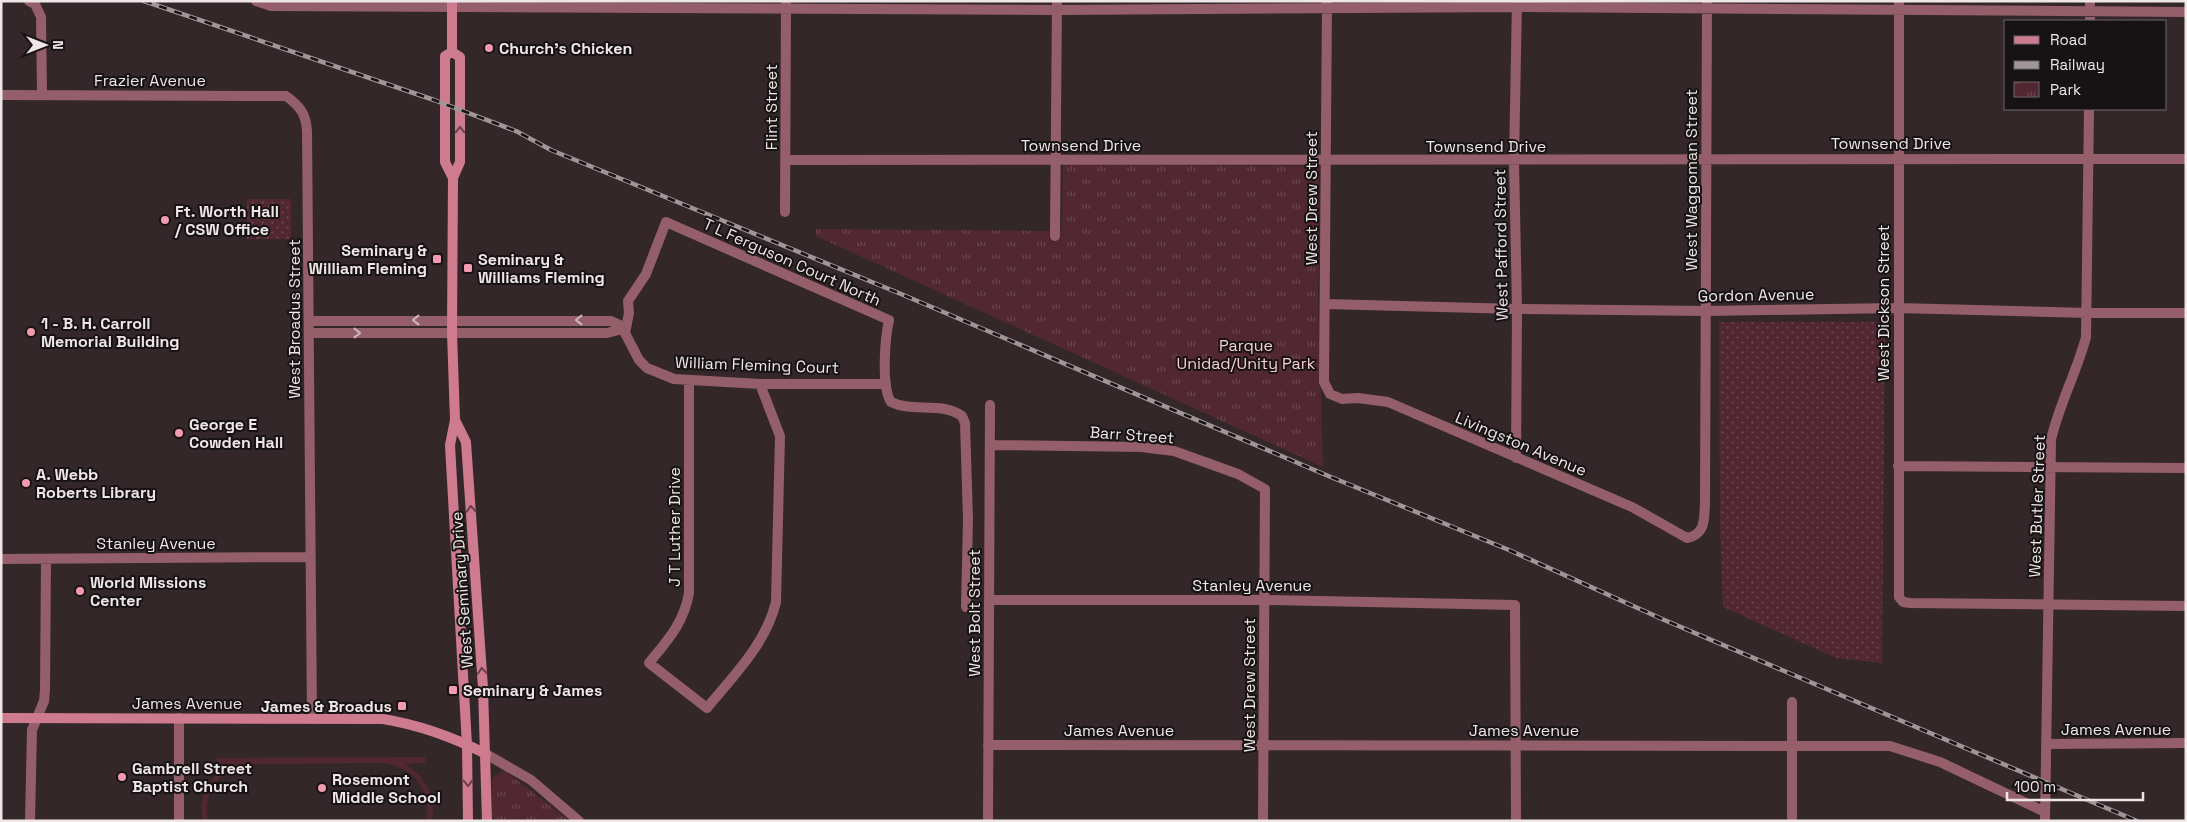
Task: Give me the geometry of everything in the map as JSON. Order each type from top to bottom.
[{"type":"main road","name":"West Seminary Drive","points":[[452,4],[452,52]]},
{"type":"main road","name":"West Seminary Drive","points":[[452,52],[445,56],[445,162],[453,178]]},
{"type":"main road","name":"West Seminary Drive","points":[[452,52],[460,57],[460,162],[453,178],[452,333],[456,420],[450,445],[467,744],[468,821]]},
{"type":"main road","name":"West Seminary Drive","points":[[456,420],[466,442],[486,754],[486,821]]},
{"type":"main road","name":"James Avenue","points":[[1,718],[383,719],[413,724],[467,744],[486,754]]},
{"type":"street","points":[[29,1],[35,4],[41,17],[42,94]]},
{"type":"street","points":[[256,1],[271,6],[452,4],[1057,6],[1517,4],[1899,6],[2186,12]]},
{"type":"street","name":"West Drew Street","points":[[1327,4],[1326,304],[1323,370],[1324,382],[1330,394]]},
{"type":"street","name":"West Pafford Street","points":[[1516,458],[1518,309],[1514,161],[1517,4]]},
{"type":"street","name":"Flint Street","points":[[786,5],[786,212]]},
{"type":"street","name":"West Waggoman Street","points":[[1696,536],[1703,528],[1705,503],[1707,5]]},
{"type":"street","points":[[1055,236],[1057,6]]},
{"type":"street","name":"West Dickson Street","points":[[1899,6],[1898,597],[1904,602],[2050,605]]},
{"type":"street","name":"Frazier Avenue","points":[[1,95],[286,96],[297,104]]},
{"type":"street","name":"West Broadus Street","points":[[297,104],[307,120],[312,718]]},
{"type":"street","name":"West Butler Street","points":[[2045,816],[2050,605],[2049,467],[2051,440],[2056,420],[2080,360],[2086,337],[2088,313],[2089,110]]},
{"type":"street","name":"Townsend Drive","points":[[786,160],[1514,161],[1899,158],[2186,159]]},
{"type":"street","name":"T L Ferguson Court North","points":[[626,328],[628,301],[646,274],[666,222],[889,320],[886,334],[886,384],[888,398],[898,406],[947,408],[962,416],[965,423],[968,519],[966,607]]},
{"type":"street","name":"Gordon Avenue","points":[[1326,304],[1706,311],[1898,308],[2088,313],[2186,313]]},
{"type":"street","points":[[308,320],[610,320],[626,328]]},
{"type":"street","points":[[516,320],[516,333]]},
{"type":"street","points":[[308,333],[607,333],[626,328]]},
{"type":"street","name":"William Fleming Court","points":[[626,328],[625,333],[638,360],[647,368],[674,379],[760,384],[886,384]]},
{"type":"street","name":"J T Luther Drive","points":[[689,380],[689,593],[686,608],[678,627],[649,663],[707,708],[764,635],[773,617],[776,602],[780,436],[760,384]]},
{"type":"street","name":"Livingston Avenue","points":[[1330,394],[1342,399],[1358,398],[1388,402],[1632,507],[1687,538],[1696,536]]},
{"type":"street","name":"West Bolt Street","points":[[988,821],[990,405]]},
{"type":"street","name":"Barr Street","points":[[990,445],[1141,447],[1174,451],[1238,474],[1265,489]]},
{"type":"street","points":[[1898,466],[2186,468]]},
{"type":"street","name":"West Drew Street","points":[[1263,821],[1265,489]]},
{"type":"street","name":"Stanley Avenue","points":[[1,559],[310,557]]},
{"type":"street","points":[[30,821],[32,730],[44,701],[45,690],[46,559]]},
{"type":"street","name":"Stanley Avenue","points":[[989,600],[1264,600],[1515,605],[1516,746]]},
{"type":"street","points":[[2050,605],[2186,606]]},
{"type":"street","points":[[1792,702],[1792,821]]},
{"type":"street","points":[[178,821],[180,718]]},
{"type":"street","name":"James Avenue","points":[[2046,744],[2186,743]]},
{"type":"street","name":"James Avenue","points":[[988,745],[1516,746],[1792,744],[1890,746],[1914,752],[2045,816]]},
{"type":"street","points":[[1516,746],[1516,821]]},
{"type":"street","points":[[486,754],[531,780],[579,821]]},
{"type":"green space","name":"Parque Unidad/Unity Park","points":[[1063,164],[1319,166],[1318,300],[1323,467],[816,236],[816,229],[1062,231]]},
{"type":"green space","points":[[247,199],[291,199],[291,239],[247,239]]},
{"type":"green space","points":[[1719,322],[1885,322],[1882,663],[1836,658],[1723,607],[1720,525]]},
{"type":"green space","points":[[425,757],[425,763],[405,764],[424,781],[428,788],[433,803],[432,821],[426,821],[426,800],[418,782],[403,769],[383,763],[251,764],[241,766],[223,775],[216,782],[208,800],[208,821],[203,821],[202,804],[207,788],[216,775],[229,764],[217,764],[217,758]]},
{"type":"green space","points":[[503,771],[570,821],[492,821],[492,778]]},
{"type":"railway","points":[[144,1],[434,100],[516,131],[551,150],[901,294],[1326,475],[1509,550],[1662,619],[2137,821]]},
{"type":"place","name":"Church's Chicken","points":[[489,48]]},
{"type":"place","name":"Ft. Worth Hall / CSW Office","points":[[165,220]]},
{"type":"place","name":"Seminary & William Fleming","points":[[437,259]]},
{"type":"place","name":"Seminary & Williams Fleming","points":[[468,268]]},
{"type":"place","name":"1 - B. H. Carroll Memorial Building","points":[[31,332]]},
{"type":"place","name":"George E Cowden Hall","points":[[179,433]]},
{"type":"place","name":"A. Webb Roberts Library","points":[[26,483]]},
{"type":"place","name":"World Missions Center","points":[[80,591]]},
{"type":"place","name":"Seminary & James","points":[[453,690]]},
{"type":"place","name":"James & Broadus","points":[[402,706]]},
{"type":"place","name":"Gambrell Street Baptist Church","points":[[122,777]]},
{"type":"place","name":"Rosemont Middle School","points":[[322,788]]}]
